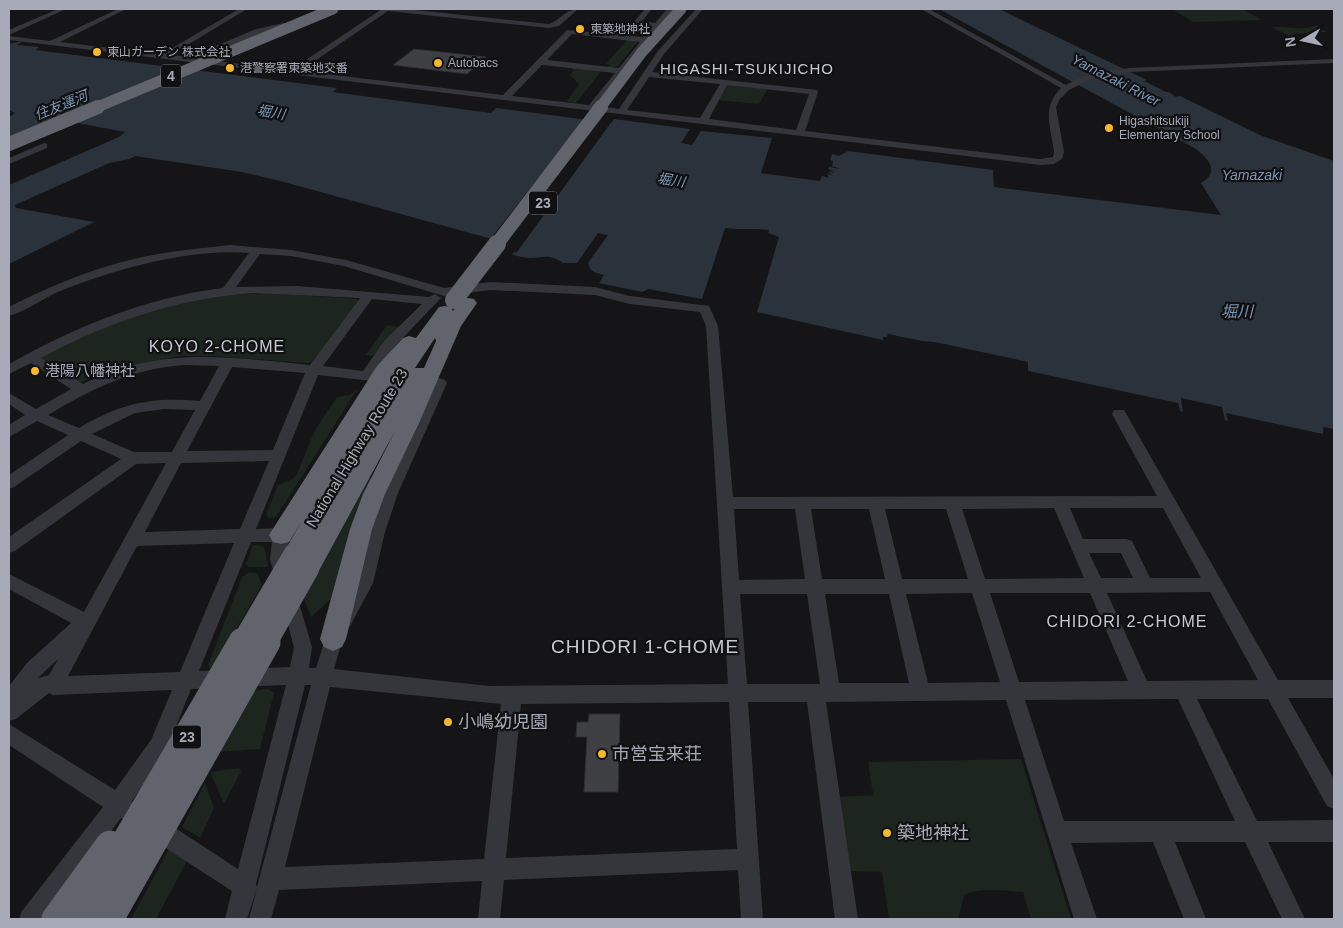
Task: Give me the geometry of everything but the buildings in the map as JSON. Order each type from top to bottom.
[{"type":"highway","name":"4","points":[[9,139],[325,9]]},
{"type":"highway","name":"4","points":[[9,144],[332,9]]},
{"type":"highway","name":"National Highway Route 23","points":[[455,298],[642,52],[681,9]]},
{"type":"highway","name":"National Highway Route 23","points":[[81,919],[294,553],[399,405],[441,315],[618,102],[652,52],[688,9]]},
{"type":"highway","name":"23","points":[[294,553],[384,370],[412,338],[441,315]]},
{"type":"highway","name":"23","points":[[333,639],[361,529],[374,494],[409,423],[441,315]]},
{"type":"highway","name":"National Highway Route 23","points":[[109,919],[294,553]]},
{"type":"highway","name":"23","points":[[56,919],[181,746]]},
{"type":"street","points":[[9,33],[64,9]]},
{"type":"street","points":[[51,43],[123,9]]},
{"type":"street","points":[[164,56],[244,9]]},
{"type":"street","points":[[258,38],[325,9]]},
{"type":"street","points":[[192,59],[258,31],[284,26],[332,9]]},
{"type":"street","points":[[293,72],[388,9],[549,26],[556,24],[575,9]]},
{"type":"street","points":[[649,9],[637,23],[657,25]]},
{"type":"street","points":[[590,108],[670,9]]},
{"type":"street","points":[[621,112],[661,53],[700,9]]},
{"type":"street","points":[[924,9],[1069,86]]},
{"type":"street","points":[[213,62],[290,30],[284,26]]},
{"type":"street","points":[[506,97],[570,32],[646,40]]},
{"type":"street","points":[[9,38],[506,97],[1018,161],[1051,162],[1057,159],[1059,152],[1052,107],[1056,98],[1069,86],[1098,75],[1130,70],[1334,61]]},
{"type":"street","points":[[541,62],[814,92],[800,134]]},
{"type":"street","points":[[703,122],[725,82]]},
{"type":"street","points":[[9,161],[44,146]]},
{"type":"street","points":[[9,312],[63,286],[121,266],[184,253],[230,248],[291,253],[346,263],[455,298]]},
{"type":"street","points":[[227,291],[258,249]]},
{"type":"street","points":[[9,432],[81,389],[146,366],[180,361],[228,362],[370,376],[390,343],[441,315],[455,298],[490,286],[595,291],[630,300],[705,309],[712,326],[726,504],[752,919]]},
{"type":"street","points":[[9,370],[30,357],[75,335],[120,316],[169,302],[227,291],[281,289],[368,296],[441,315]]},
{"type":"street","points":[[30,919],[96,835],[158,747],[314,369],[368,296]]},
{"type":"street","points":[[30,357],[81,389]]},
{"type":"street","points":[[9,712],[44,680],[86,623],[228,362]]},
{"type":"street","points":[[260,919],[333,639],[364,583],[377,532],[390,493],[440,383],[436,382]]},
{"type":"street","points":[[9,398],[36,415],[133,458],[278,455]]},
{"type":"street","points":[[9,484],[104,421],[133,409],[165,404],[205,406]]},
{"type":"street","points":[[1119,414],[1334,799]]},
{"type":"street","points":[[9,546],[133,458]]},
{"type":"street","points":[[1059,502],[1141,690]]},
{"type":"street","points":[[726,504],[1168,502]]},
{"type":"street","points":[[802,503],[815,586],[823,691],[847,919]]},
{"type":"street","points":[[876,503],[920,691]]},
{"type":"street","points":[[952,503],[1085,919]]},
{"type":"street","points":[[132,539],[244,536],[294,553]]},
{"type":"street","points":[[1078,546],[1126,546],[1145,586]]},
{"type":"street","points":[[236,919],[246,887],[298,676],[303,647],[278,559],[294,553]]},
{"type":"street","points":[[9,580],[86,623]]},
{"type":"street","points":[[731,586],[1215,585]]},
{"type":"street","points":[[9,701],[44,680],[86,623]]},
{"type":"street","points":[[44,680],[184,681],[298,676],[324,677],[489,695],[823,691],[1334,689]]},
{"type":"street","points":[[1183,690],[1294,919]]},
{"type":"street","points":[[489,919],[512,695]]},
{"type":"street","points":[[9,734],[246,887]]},
{"type":"street","points":[[1057,832],[1334,831]]},
{"type":"street","points":[[1160,832],[1195,919]]},
{"type":"street","points":[[272,878],[748,858]]},
{"type":"shaded area","points":[[1172,9],[1242,9],[1262,20],[1193,22]]},
{"type":"shaded area","points":[[1316,25],[1327,32],[1291,34],[1295,38],[1271,27],[1306,28]]},
{"type":"shaded area","points":[[628,39],[639,40],[618,66],[608,68],[610,65],[606,64]]},
{"type":"shaded area","points":[[572,66],[602,70],[576,103],[567,102],[579,84],[570,75],[573,71]]},
{"type":"shaded area","points":[[727,84],[768,88],[759,104],[718,100]]},
{"type":"shaded area","points":[[266,293],[357,299],[358,301],[313,361],[308,363],[212,356],[181,356],[126,367],[77,383],[40,359],[94,332],[150,312],[178,304],[207,299]]},
{"type":"shaded area","points":[[387,325],[401,327],[375,356],[366,355]]},
{"type":"shaded area","points":[[357,390],[276,517],[269,518],[266,515],[278,485],[293,479],[297,474],[315,430],[337,397],[349,395]]},
{"type":"shaded area","points":[[368,478],[371,478],[332,598],[311,617],[303,596]]},
{"type":"shaded area","points":[[253,545],[263,546],[268,567],[249,567],[246,564]]},
{"type":"shaded area","points":[[249,572],[257,573],[262,585],[212,670],[208,665],[242,577]]},
{"type":"shaded area","points":[[269,689],[274,693],[260,749],[219,752],[253,690]]},
{"type":"shaded area","points":[[1021,759],[1071,919],[1031,919],[1023,892],[993,890],[978,891],[964,895],[958,919],[889,919],[882,872],[845,871],[835,797],[873,795],[868,762]]},
{"type":"shaded area","points":[[239,768],[241,771],[224,804],[210,772]]},
{"type":"shaded area","points":[[205,783],[214,808],[200,838],[182,827]]},
{"type":"shaded area","points":[[169,849],[187,861],[156,919],[131,919]]},
{"type":"water","name":"堀川","points":[[939,9],[999,9],[1147,80],[1144,81],[1176,97],[1180,96],[1262,136],[1334,161],[1334,429],[1323,427],[1323,434],[1226,413],[1228,421],[1225,420],[1222,407],[1181,398],[1183,412],[1180,411],[1178,403],[1028,371],[1028,362],[888,334],[887,337],[883,337],[883,340],[757,312],[779,237],[768,233],[769,230],[725,228],[702,299],[648,289],[642,292],[599,283],[604,275],[592,270],[588,263],[563,263],[550,257],[529,258],[519,256],[487,247],[492,239],[284,182],[242,172],[135,156],[107,164],[15,205],[16,208],[94,222],[9,264],[9,185],[119,137],[125,132],[62,120],[9,137],[9,117],[15,113],[9,110],[9,44],[23,41],[17,45],[39,47],[35,50],[337,88],[333,92],[491,113],[496,108],[611,123],[614,119],[690,129],[681,143],[692,145],[701,131],[772,138],[761,173],[820,181],[822,176],[829,178],[827,174],[832,175],[828,172],[835,173],[828,170],[837,171],[828,169],[829,167],[840,169],[832,166],[833,161],[830,160],[832,154],[839,156],[848,151],[993,170],[994,187],[1221,215],[1201,183],[1207,179],[1211,170],[1208,161],[1196,149]]},
{"type":"pier","points":[[586,117],[610,120],[615,117],[517,252],[514,252],[511,256],[486,249],[484,247]]},
{"type":"pier","points":[[598,233],[608,235],[588,263],[582,266],[573,265],[577,263]]},
{"type":"place","name":"東築地神社","points":[[580,29]]},
{"type":"place","name":"東山ガーデン 株式会社","points":[[97,52]]},
{"type":"place","name":"Autobacs","points":[[438,63]]},
{"type":"place","name":"港警察署東築地交番","points":[[230,68]]},
{"type":"place","name":"Higashitsukiji Elementary School","points":[[1109,128]]},
{"type":"place","name":"港陽八幡神社","points":[[35,371]]},
{"type":"place","name":"小嶋幼児園","points":[[448,722]]},
{"type":"place","name":"市営宝来荘","points":[[602,754]]},
{"type":"place","name":"築地神社","points":[[887,833]]},
{"type":"district","name":"HIGASHI-TSUKIJICHO","points":[[747,69]]},
{"type":"district","name":"KOYO 2-CHOME","points":[[217,346]]},
{"type":"district","name":"CHIDORI 2-CHOME","points":[[1127,621]]},
{"type":"district","name":"CHIDORI 1-CHOME","points":[[645,646]]},
{"type":"water label","name":"Yamazaki River","points":[[1116,80]]},
{"type":"water label","name":"住友運河","points":[[61,105]]},
{"type":"water label","name":"Yamazaki","points":[[1252,175]]}]
